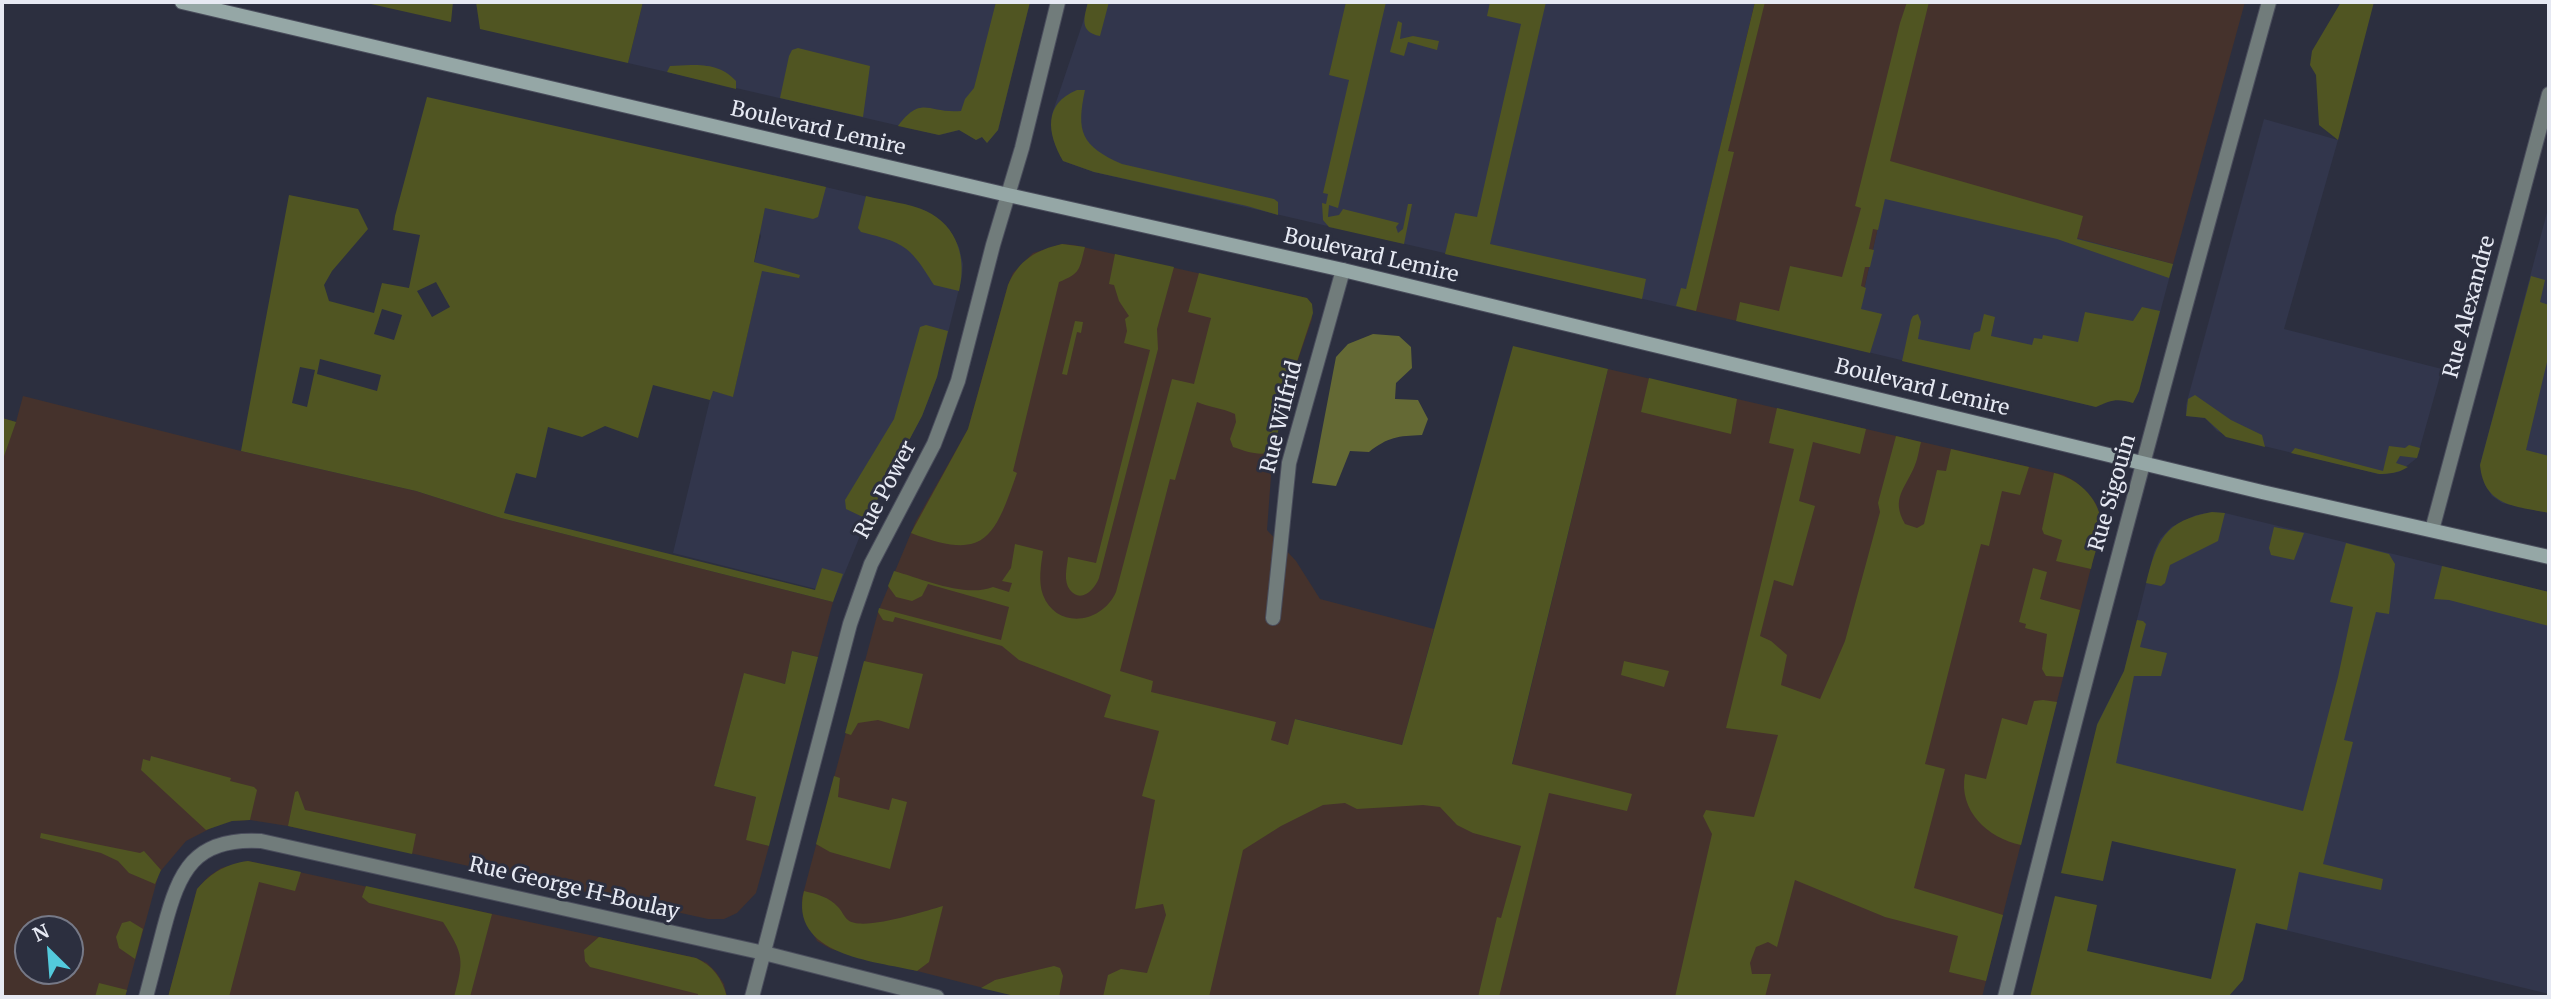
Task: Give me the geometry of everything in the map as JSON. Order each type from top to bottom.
[{"type":"main road","name":"Boulevard Lemire","points":[[182,2],[1008,195],[1343,270],[2143,463],[2549,557]]},
{"type":"street","name":"Rue Power","points":[[752,997],[849,624],[871,564],[934,444],[958,381],[1022,148],[1058,2]]},
{"type":"street","name":"Rue Sigouin","points":[[2005,997],[2143,463],[2269,2]]},
{"type":"street","name":"Rue Alexandre","points":[[2432,530],[2549,94]]},
{"type":"street","name":"Rue Wilfrid","points":[[1273,618],[1289,463],[1343,270]]},
{"type":"street","name":"Rue George H-Boulay","points":[[146,997],[176,889],[189,864],[226,843],[243,840],[261,841],[764,953],[937,997]]},
{"type":"shaded area","points":[[643,2],[1030,2],[998,130],[987,143],[982,137],[976,140],[960,130],[939,135],[628,63]]},
{"type":"shaded area","points":[[1088,2],[1755,2],[1682,308],[1094,172],[1063,161],[1053,139],[1052,114]]},
{"type":"shaded area","points":[[1755,2],[2245,2],[2173,264],[1887,187],[1851,348],[1682,308]]},
{"type":"shaded area","points":[[2264,119],[2338,140],[2284,329],[2442,369],[2417,458],[2399,472],[2379,474],[2235,439],[2217,431],[2205,418],[2186,416],[2186,405]]},
{"type":"shaded area","points":[[774,175],[924,210],[949,229],[959,247],[963,264],[937,377],[922,416],[867,519],[836,594],[673,553],[712,391],[733,396],[759,283],[755,280],[754,263],[761,236],[759,230]]},
{"type":"shaded area","points":[[1887,186],[2173,264],[2139,391],[2133,403],[2111,399],[2096,407],[1851,348]]},
{"type":"shaded area","points":[[2549,205],[2549,513],[2502,503],[2492,496],[2485,485],[2480,465]]},
{"type":"shaded area","points":[[1062,244],[1307,298],[1312,304],[1312,319],[1290,383],[1273,449],[1267,530],[1296,561],[1320,599],[1434,629],[1402,745],[1296,719],[1293,730],[1508,782],[1608,369],[2064,475],[2076,482],[2096,504],[2101,519],[2100,532],[1982,997],[1019,997],[831,949],[817,941],[803,914],[802,898],[878,612],[916,521],[968,429],[1013,273],[1033,253]]},
{"type":"shaded area","points":[[23,396],[241,451],[416,491],[501,518],[833,602],[818,657],[792,651],[785,684],[744,674],[714,786],[756,797],[747,838],[769,846],[756,893],[737,913],[724,919],[708,919],[288,826],[250,820],[232,821],[217,825],[186,841],[159,873],[125,997],[2,997],[2,418],[16,422]]},
{"type":"shaded area","points":[[2212,512],[2549,592],[2549,994],[2256,923],[2271,862],[2111,768],[2097,724],[2124,671],[2154,552],[2160,539],[2171,527],[2196,515]]},
{"type":"shaded area","points":[[248,861],[696,958],[707,963],[716,972],[724,984],[727,997],[168,997],[197,889],[221,868]]},
{"type":"green space","points":[[362,2],[453,2],[451,22]]},
{"type":"green space","points":[[476,2],[643,2],[628,63],[480,29]]},
{"type":"green space","points":[[996,2],[1030,2],[998,130],[987,143],[982,137],[976,140],[959,130],[939,135],[898,126],[906,116],[920,108],[961,111],[965,99],[974,88]]},
{"type":"green space","points":[[1088,2],[1109,2],[1100,36],[1086,28]]},
{"type":"green space","points":[[1346,2],[1386,2],[1338,208],[1329,205],[1328,217],[1339,215],[1343,209],[1399,223],[1396,227],[1398,233],[1403,229],[1408,204],[1412,204],[1404,244],[1329,227],[1323,220],[1322,203],[1326,204],[1328,194],[1323,193],[1349,80],[1329,75]]},
{"type":"green space","points":[[1490,2],[1546,2],[1490,244],[1646,279],[1642,299],[1445,254],[1455,213],[1477,217],[1521,24],[1487,16]]},
{"type":"green space","points":[[1755,2],[1765,2],[1728,151],[1734,152],[1696,311],[1676,306],[1681,288],[1686,289]]},
{"type":"green space","points":[[1907,2],[1929,2],[1890,161],[2083,216],[2077,239],[2173,264],[2169,278],[2057,239],[1885,199],[1878,230],[1873,229],[1869,249],[1874,250],[1870,267],[1865,267],[1861,286],[1866,288],[1861,309],[1882,314],[1870,353],[1736,321],[1740,302],[1779,311],[1790,266],[1842,277],[1861,208],[1855,206]]},
{"type":"green space","points":[[2341,2],[2374,2],[2338,140],[2319,125],[2316,75],[2310,65],[2312,51]]},
{"type":"green space","points":[[1398,21],[1402,23],[1400,39],[1413,36],[1439,41],[1437,50],[1408,42],[1404,56],[1390,52]]},
{"type":"green space","points":[[798,48],[870,66],[863,117],[780,98],[789,56],[792,50]]},
{"type":"green space","points":[[670,66],[710,66],[721,70],[736,81],[736,89],[667,72]]},
{"type":"green space","points":[[1077,90],[1085,90],[1082,127],[1090,144],[1098,151],[1122,164],[1274,199],[1278,202],[1278,215],[1094,172],[1063,161],[1051,130],[1051,120],[1058,103]]},
{"type":"green space","points":[[427,97],[826,187],[818,217],[813,219],[765,208],[754,262],[800,275],[799,278],[762,271],[733,397],[713,391],[710,400],[653,385],[638,438],[605,426],[582,437],[548,427],[536,478],[516,473],[504,513],[815,590],[822,568],[843,574],[833,602],[501,518],[416,491],[241,451],[289,195],[358,209],[368,229],[332,271],[324,285],[329,301],[374,313],[382,283],[409,288],[420,235],[393,230]],"holes":[[[436,282],[450,307],[432,317],[417,291]],[[382,309],[402,315],[394,340],[374,334]],[[320,359],[381,375],[377,391],[317,374]],[[300,367],[315,370],[307,407],[292,403]]]},
{"type":"green space","points":[[866,196],[919,208],[946,225],[953,234],[961,256],[959,291],[934,285],[912,254],[897,243],[861,232],[858,228]]},
{"type":"green space","points":[[1062,244],[1085,247],[1082,261],[1072,276],[1059,282],[1013,471],[1017,473],[1001,514],[984,538],[971,544],[956,545],[911,533],[968,429],[1012,276],[1029,257]]},
{"type":"green space","points":[[1115,254],[1174,267],[1157,329],[1158,349],[1099,578],[1091,590],[1079,596],[1070,590],[1067,582],[1068,557],[1096,563],[1150,350],[1124,343],[1127,331],[1125,319],[1129,316],[1119,301],[1114,285],[1109,284]]},
{"type":"green space","points":[[1199,273],[1307,298],[1312,304],[1313,313],[1290,383],[1273,452],[1248,452],[1233,447],[1230,439],[1236,422],[1235,414],[1197,402],[1175,480],[1170,479],[1120,671],[1153,681],[1151,692],[1276,722],[1271,740],[1288,745],[1295,719],[1402,745],[1513,346],[1608,369],[1512,764],[1632,794],[1627,811],[1549,793],[1499,997],[1478,997],[1497,917],[1501,918],[1521,846],[1473,833],[1457,825],[1440,807],[1423,805],[1357,809],[1345,803],[1323,805],[1281,826],[1243,850],[1209,997],[1103,997],[1108,975],[1121,969],[1147,973],[1166,915],[1163,904],[1135,909],[1155,800],[1142,796],[1159,731],[1104,717],[1111,695],[1019,660],[1002,646],[895,617],[893,622],[883,620],[878,612],[879,608],[1001,640],[1009,607],[928,584],[922,596],[912,601],[896,597],[888,586],[894,571],[957,589],[982,590],[993,587],[1009,592],[1012,583],[1002,581],[1011,568],[1015,544],[1043,551],[1041,590],[1049,606],[1058,614],[1079,619],[1100,611],[1109,603],[1116,592],[1172,379],[1194,384],[1211,318],[1188,312]]},
{"type":"green space","points":[[2531,276],[2545,280],[2540,302],[2549,305],[2549,362],[2526,450],[2549,456],[2549,513],[2514,506],[2495,497],[2483,479],[2480,465]]},
{"type":"green space","points":[[2142,307],[2160,311],[2139,391],[2133,403],[2114,400],[2096,407],[1902,361],[1911,320],[1918,314],[1921,322],[1918,339],[1970,350],[1974,333],[1980,331],[1984,314],[1995,317],[1991,336],[2032,345],[2034,338],[2042,339],[2043,335],[2078,342],[2085,312],[2133,321]]},
{"type":"green space","points":[[1075,321],[1083,322],[1081,333],[1077,332],[1067,375],[1062,374]]},
{"type":"green space","points":[[926,325],[948,331],[937,377],[922,416],[867,519],[846,509],[845,500],[894,419],[920,327]]},
{"type":"green space","points":[[1373,334],[1399,336],[1411,347],[1412,368],[1396,383],[1395,399],[1418,400],[1428,419],[1422,435],[1394,438],[1369,452],[1350,451],[1336,486],[1312,483],[1336,357],[1348,344]]},
{"type":"green space","points":[[1649,378],[1737,399],[1731,434],[1641,412]]},
{"type":"green space","points":[[2195,395],[2231,420],[2262,435],[2265,447],[2226,437],[2205,418],[2186,416],[2188,399]]},
{"type":"green space","points":[[1777,408],[1866,429],[1860,454],[1813,442],[1799,501],[1815,506],[1793,586],[1774,580],[1760,636],[1771,641],[1787,655],[1781,685],[1820,699],[1845,641],[1880,512],[1878,503],[1896,436],[1921,442],[1916,462],[1899,500],[1905,524],[1917,528],[1924,524],[1937,470],[1946,471],[1951,449],[2029,467],[2020,495],[2002,491],[1989,546],[1981,544],[1925,764],[1945,769],[1914,888],[2003,915],[1986,981],[1949,972],[1958,936],[1885,917],[1795,880],[1777,947],[1768,942],[1756,947],[1750,963],[1752,974],[1771,974],[1765,997],[1675,997],[1712,834],[1703,816],[1706,810],[1754,817],[1778,735],[1726,728],[1794,449],[1769,443]]},
{"type":"green space","points":[[2,418],[16,422],[2,462]]},
{"type":"green space","points":[[2409,445],[2420,448],[2417,458],[2400,456],[2396,463],[2408,467],[2387,474],[2291,453],[2295,448],[2383,471],[2389,446],[2405,448]]},
{"type":"green space","points":[[2054,473],[2070,479],[2085,490],[2099,512],[2100,533],[2091,569],[2056,561],[2062,540],[2044,534],[2042,529]]},
{"type":"green space","points":[[2212,512],[2225,513],[2218,541],[2170,565],[2165,583],[2161,586],[2146,583],[2154,555],[2165,535],[2183,521]]},
{"type":"green space","points":[[2274,527],[2304,533],[2294,560],[2271,555],[2269,548]]},
{"type":"green space","points":[[2346,543],[2389,554],[2395,564],[2389,614],[2376,612],[2344,740],[2353,742],[2323,864],[2383,879],[2381,890],[2299,872],[2287,930],[2256,923],[2243,980],[2228,997],[2030,997],[2055,896],[2097,905],[2087,951],[2211,979],[2236,869],[2112,841],[2103,881],[2061,873],[2097,725],[2124,671],[2137,620],[2143,621],[2146,624],[2140,647],[2167,653],[2161,676],[2134,676],[2116,763],[2303,811],[2353,607],[2330,602]]},
{"type":"green space","points":[[2442,566],[2549,592],[2549,626],[2449,600],[2434,599]]},
{"type":"green space","points":[[2033,568],[2047,572],[2040,599],[2080,610],[2063,677],[2046,676],[2042,669],[2047,634],[2025,628],[2026,624],[2019,622]]},
{"type":"green space","points":[[792,651],[818,657],[769,846],[746,840],[756,797],[714,786],[744,673],[785,684]]},
{"type":"green space","points":[[864,661],[923,674],[909,729],[878,720],[858,723],[851,735],[845,733]]},
{"type":"green space","points":[[1624,661],[1669,671],[1664,687],[1621,675]]},
{"type":"green space","points":[[2034,701],[2057,702],[2021,845],[1997,836],[1978,821],[1966,800],[1965,774],[1986,779],[2002,718],[2027,725]]},
{"type":"green space","points":[[151,756],[254,787],[257,790],[250,820],[232,821],[206,830],[141,770],[143,759],[150,761]]},
{"type":"green space","points":[[834,776],[840,778],[838,797],[889,810],[892,798],[907,802],[890,869],[830,852],[816,844]]},
{"type":"green space","points":[[298,791],[305,810],[416,834],[412,854],[288,826],[295,792]]},
{"type":"green space","points":[[41,833],[140,853],[144,851],[161,870],[155,884],[129,873],[118,861],[101,853],[40,838]]},
{"type":"green space","points":[[248,861],[301,872],[295,891],[259,882],[229,997],[168,997],[197,889],[220,870]]},
{"type":"green space","points":[[366,886],[492,914],[470,997],[454,997],[460,958],[455,942],[443,922],[369,903],[362,897]]},
{"type":"green space","points":[[804,891],[831,901],[847,919],[855,923],[879,922],[943,906],[929,962],[917,971],[858,958],[821,942],[809,929],[802,912]]},
{"type":"green space","points":[[130,921],[143,929],[135,959],[119,948],[116,937],[122,923]]},
{"type":"green space","points":[[599,937],[696,958],[716,973],[727,997],[698,997],[698,994],[590,967],[585,961],[584,950]]},
{"type":"green space","points":[[1054,966],[1060,968],[1063,976],[1059,997],[1019,997],[981,988],[995,980]]},
{"type":"green space","points":[[99,983],[127,990],[125,997],[95,997]]}]
